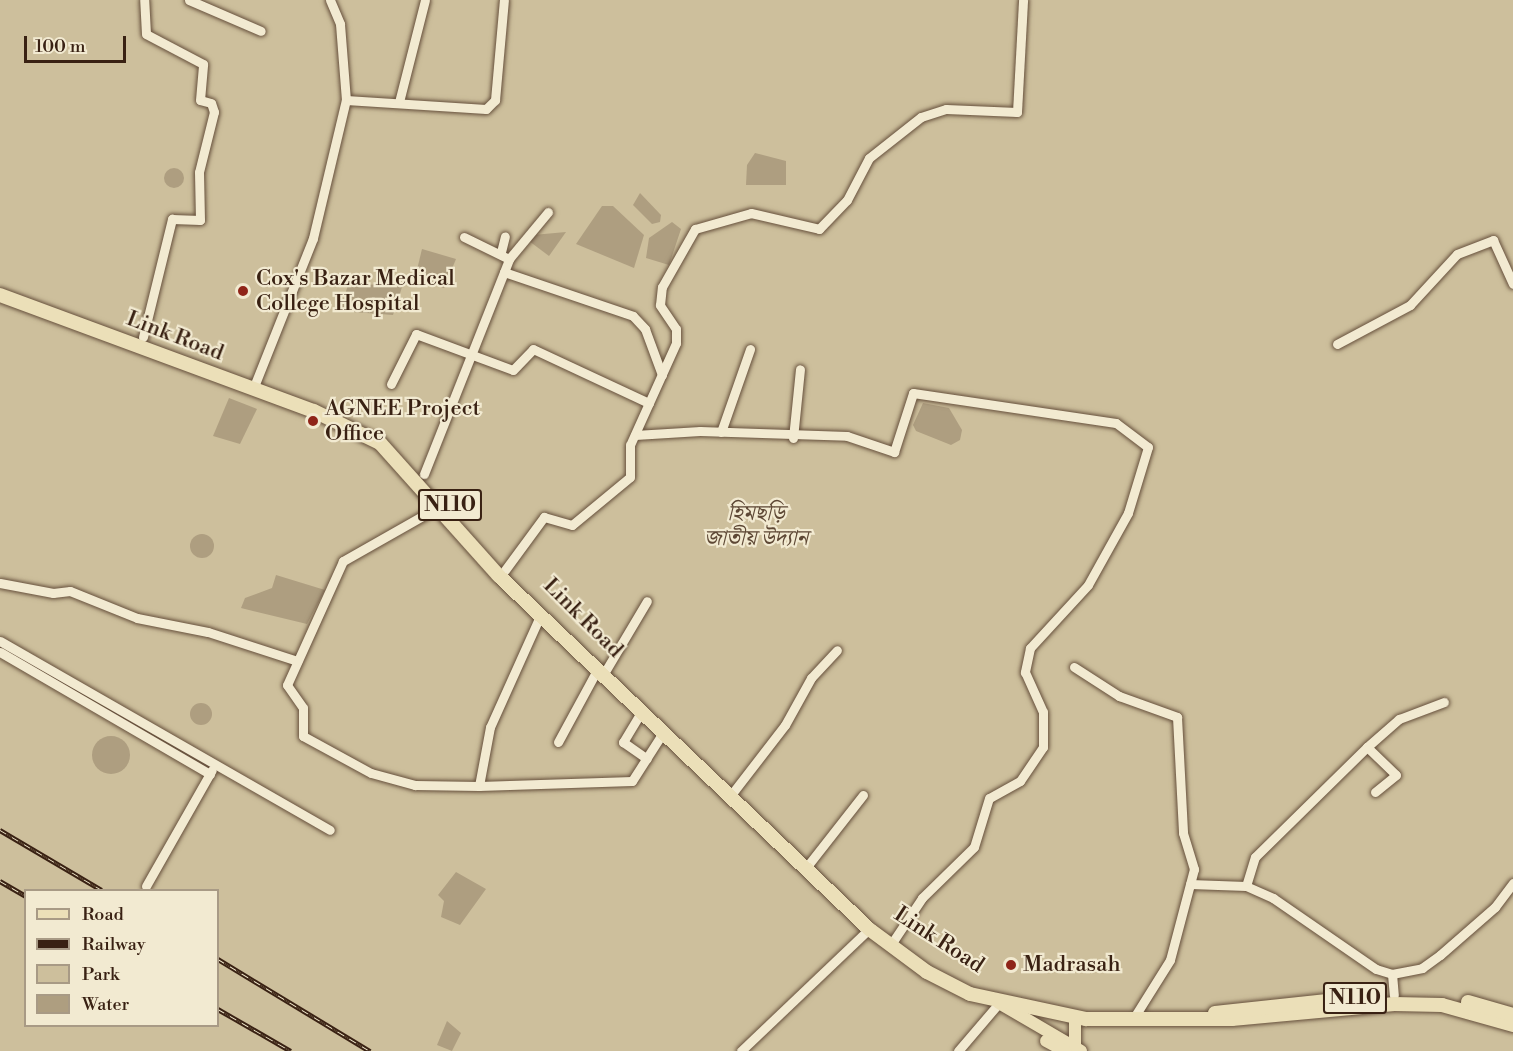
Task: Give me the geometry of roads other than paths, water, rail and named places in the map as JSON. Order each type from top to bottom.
[{"type":"highway","name":"Link Road","points":[[0,286],[142,337],[380,442],[444,504],[640,714],[894,940],[994,1001]]},
{"type":"highway","name":"Link Road","points":[[0,295],[361,422],[424,474],[444,504],[540,616],[734,792],[869,929],[927,972],[994,1001]]},
{"type":"highway","name":"N110","points":[[1195,1017],[1394,995],[1463,1001],[1513,1015]]},
{"type":"highway","name":"N110","points":[[994,1001],[1075,1018],[1133,1019],[1442,1005],[1513,1025]]},
{"type":"main road","points":[[994,1001],[1074,1049],[1075,1018]]},
{"type":"street","points":[[142,337],[172,219],[200,220],[199,172],[214,112],[211,103],[200,100],[203,64],[146,34],[144,0]]},
{"type":"street","points":[[189,0],[261,31]]},
{"type":"street","points":[[255,385],[313,238],[346,100],[340,24],[330,0]]},
{"type":"street","points":[[399,102],[425,0]]},
{"type":"street","points":[[346,100],[486,109],[495,100],[504,0]]},
{"type":"street","points":[[505,570],[544,517],[572,525],[627,482],[635,435],[677,336],[660,298],[695,229],[751,213],[819,230],[847,200],[869,159],[921,117],[946,109],[1017,112],[1023,0]]},
{"type":"street","points":[[424,474],[509,259],[548,212]]},
{"type":"street","points":[[501,252],[505,236]]},
{"type":"street","points":[[464,237],[501,252],[509,259]]},
{"type":"street","points":[[1337,344],[1410,305],[1457,254],[1493,240],[1513,284]]},
{"type":"street","points":[[504,272],[633,316],[645,329],[662,375]]},
{"type":"street","points":[[391,384],[416,334],[513,370],[533,349],[649,403]]},
{"type":"street","points":[[721,432],[750,349]]},
{"type":"street","points":[[793,438],[800,369]]},
{"type":"street","points":[[635,435],[721,432],[793,438],[847,436],[897,452],[913,393],[1116,423],[1148,447],[1121,528],[1082,595],[1037,637],[1028,656],[1025,672],[1044,712],[1043,747],[1020,781],[989,798],[974,847],[936,882],[894,940]]},
{"type":"street","points":[[444,504],[343,561],[287,685],[300,699],[307,739],[395,781],[479,786],[628,782],[647,759],[662,734]]},
{"type":"street","points":[[0,583],[45,592],[70,591],[137,618],[208,632],[297,661]]},
{"type":"street","points":[[558,742],[647,601]]},
{"type":"street","points":[[479,786],[490,727],[540,616]]},
{"type":"street","points":[[0,641],[212,770]]},
{"type":"street","points":[[734,792],[785,725],[811,678],[837,650]]},
{"type":"street","points":[[0,652],[212,770],[330,830]]},
{"type":"street","points":[[1074,667],[1119,696],[1174,712],[1183,833],[1195,859],[1170,960],[1133,1019]]},
{"type":"street","points":[[1246,886],[1255,857],[1367,747],[1399,719],[1444,702]]},
{"type":"street","points":[[640,714],[623,742],[647,759]]},
{"type":"street","points":[[1367,747],[1396,775],[1375,792]]},
{"type":"street","points":[[146,886],[212,770]]},
{"type":"street","points":[[808,865],[863,795]]},
{"type":"street","points":[[1190,884],[1246,886],[1273,898],[1376,969],[1392,974],[1422,968],[1440,956],[1479,923],[1513,883]]},
{"type":"street","points":[[741,1051],[869,929]]},
{"type":"street","points":[[1392,974],[1394,995]]},
{"type":"street","points":[[958,1051],[994,1001]]},
{"type":"water","points":[[755,153],[786,161],[786,185],[746,185],[747,165]]},
{"type":"water","points":[[174,168],[181,171],[184,178],[181,185],[174,188],[167,185],[164,178],[167,171]]},
{"type":"water","points":[[640,193],[661,215],[660,222],[652,224],[633,205]]},
{"type":"water","points":[[602,206],[613,206],[644,235],[634,268],[576,244]]},
{"type":"water","points":[[672,222],[681,229],[669,265],[646,258],[649,238]]},
{"type":"water","points":[[566,232],[549,256],[529,241],[533,235]]},
{"type":"water","points":[[422,249],[456,259],[444,288],[415,278]]},
{"type":"water","points":[[403,284],[393,315],[340,311],[348,285]]},
{"type":"water","points":[[229,398],[257,409],[240,444],[213,436]]},
{"type":"water","points":[[923,403],[949,408],[962,430],[960,440],[951,445],[916,431],[913,425]]},
{"type":"water","points":[[202,534],[207,535],[213,541],[213,551],[207,557],[202,558],[197,557],[191,551],[190,546],[191,541],[197,535]]},
{"type":"water","points":[[276,575],[325,590],[307,624],[241,608],[245,598],[272,588]]},
{"type":"water","points":[[201,703],[209,706],[212,714],[209,722],[201,725],[193,722],[190,714],[193,706]]},
{"type":"water","points":[[111,736],[124,742],[130,755],[124,768],[111,774],[98,768],[92,755],[98,742]]},
{"type":"water","points":[[456,872],[486,889],[460,925],[441,917],[444,901],[438,895]]},
{"type":"water","points":[[447,1021],[461,1033],[452,1051],[437,1045]]},
{"type":"railway","points":[[0,830],[100,889]]},
{"type":"railway","points":[[0,881],[24,895]]},
{"type":"railway","points":[[219,960],[370,1051]]},
{"type":"railway","points":[[219,1010],[291,1051]]},
{"type":"place","name":"Cox's Bazar Medical College Hospital","points":[[243,291]]},
{"type":"place","name":"AGNEE Project Office","points":[[313,421]]},
{"type":"place","name":"Madrasah","points":[[1011,965]]},
{"type":"park label","name":"হিমছড়ি জাতীয় উদ্যান","points":[[756,526]]}]
